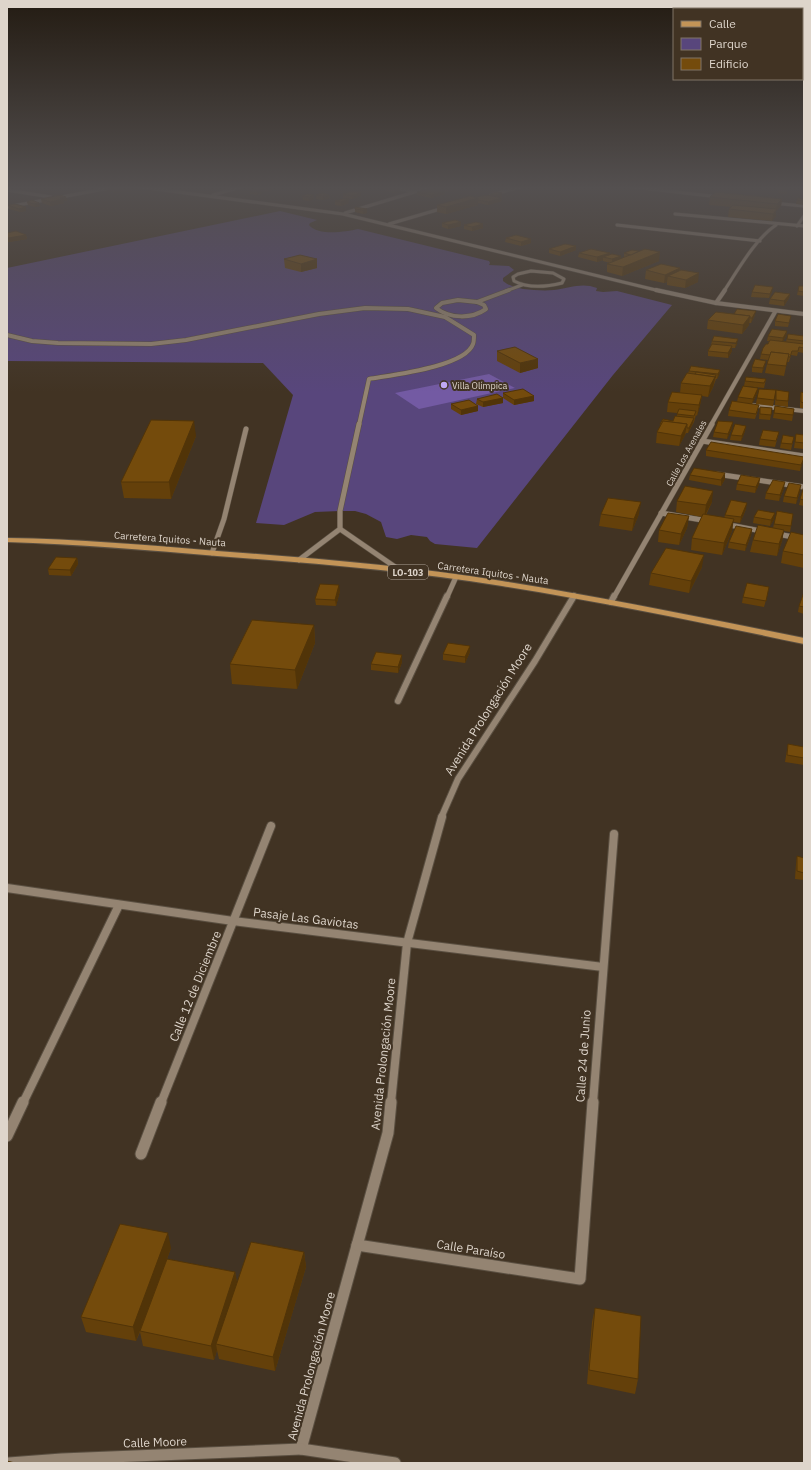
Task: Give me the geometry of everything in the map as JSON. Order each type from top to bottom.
[{"type":"main road","name":"Carretera Iquitos - Nauta","points":[[7,540],[299,560],[456,577],[611,602],[804,641]]},
{"type":"street","points":[[518,256],[716,303],[774,312],[804,314]]},
{"type":"street","points":[[716,303],[749,256]]},
{"type":"street","points":[[554,274],[568,268]]},
{"type":"street","points":[[529,272],[554,274],[564,279],[562,283],[548,286],[522,284],[514,281],[513,277],[518,274],[529,272]]},
{"type":"street","points":[[476,302],[522,284]]},
{"type":"street","points":[[458,300],[476,302],[486,307],[485,311],[464,316],[445,314],[436,308],[438,304],[458,300]]},
{"type":"street","points":[[7,335],[20,339],[78,344],[152,344],[208,336],[351,309],[373,307],[409,309],[449,318],[466,327],[474,335],[473,345],[465,354],[444,364],[416,371],[369,379],[340,510],[340,529]]},
{"type":"street","name":"Calle Los Arenales","points":[[611,602],[774,312]]},
{"type":"street","points":[[440,316],[445,314]]},
{"type":"street","points":[[724,402],[731,402]]},
{"type":"street","points":[[746,404],[804,411]]},
{"type":"street","points":[[212,553],[224,519],[246,429]]},
{"type":"street","points":[[702,441],[804,456]]},
{"type":"street","points":[[686,469],[694,470]]},
{"type":"street","points":[[709,473],[804,487]]},
{"type":"street","points":[[661,512],[804,539]]},
{"type":"street","points":[[299,560],[340,529]]},
{"type":"street","points":[[340,529],[400,571]]},
{"type":"street","points":[[398,701],[456,577]]},
{"type":"street","name":"Avenida Prolongación Moore","points":[[395,1463],[301,1449],[388,1133],[408,943],[439,824],[458,779],[535,661],[574,596]]},
{"type":"street","name":"Calle 12 de Diciembre","points":[[141,1154],[271,826]]},
{"type":"street","name":"Calle 24 de Junio","points":[[580,1279],[614,834]]},
{"type":"street","name":"Pasaje Las Gaviotas","points":[[7,888],[234,921],[603,967]]},
{"type":"street","points":[[7,1136],[119,905]]},
{"type":"street","name":"Calle Paraíso","points":[[358,1245],[580,1279]]},
{"type":"street","name":"Calle Moore","points":[[9,1463],[62,1459],[120,1460],[301,1449]]},
{"type":"green space","name":"Villa Olímpica","points":[[66,256],[467,256],[489,261],[489,265],[509,266],[514,270],[503,278],[503,281],[523,289],[550,290],[576,286],[592,286],[597,288],[596,291],[617,291],[672,305],[613,375],[477,548],[435,544],[427,537],[411,535],[397,539],[386,537],[381,522],[366,514],[355,511],[315,512],[284,525],[256,523],[293,395],[263,363],[7,361],[7,268]]},
{"type":"shaded area","points":[[489,374],[515,388],[419,409],[395,393]]},
{"type":"building","points":[[303,256],[317,259],[301,264],[284,259]]},
{"type":"building","points":[[607,256],[621,256],[612,259],[603,257]]},
{"type":"building","points":[[628,256],[651,256],[623,267],[607,264]]},
{"type":"building","points":[[661,264],[680,268],[665,275],[646,270]]},
{"type":"building","points":[[681,270],[699,273],[686,280],[668,276]]},
{"type":"building","points":[[755,285],[773,287],[770,294],[752,292]]},
{"type":"building","points":[[799,286],[804,286],[804,292],[798,291]]},
{"type":"building","points":[[775,292],[790,294],[784,301],[770,299]]},
{"type":"building","points":[[737,309],[756,311],[752,318],[750,318],[750,316],[734,314]]},
{"type":"building","points":[[716,312],[750,316],[743,325],[708,320]]},
{"type":"building","points":[[778,314],[791,316],[789,323],[775,321]]},
{"type":"building","points":[[772,329],[787,331],[783,338],[768,336]]},
{"type":"building","points":[[788,334],[804,336],[804,341],[787,339]]},
{"type":"building","points":[[714,336],[738,339],[736,343],[712,341]]},
{"type":"building","points":[[770,340],[804,344],[804,348],[799,347],[798,351],[792,351],[790,357],[788,357],[789,354],[771,352],[770,355],[761,354],[763,348]]},
{"type":"building","points":[[712,344],[732,346],[728,353],[708,351]]},
{"type":"building","points":[[515,347],[538,359],[520,363],[497,351]]},
{"type":"building","points":[[771,352],[789,354],[786,366],[767,364]]},
{"type":"building","points":[[755,359],[766,361],[763,368],[752,367]]},
{"type":"building","points":[[691,366],[720,370],[718,374],[689,371]]},
{"type":"building","points":[[696,372],[716,375],[715,378],[695,374]]},
{"type":"building","points":[[687,373],[715,377],[710,386],[681,383]]},
{"type":"building","points":[[746,377],[766,379],[764,383],[745,381]]},
{"type":"building","points":[[743,386],[758,388],[753,399],[738,397]]},
{"type":"building","points":[[523,389],[534,396],[514,400],[503,393]]},
{"type":"building","points":[[759,389],[776,390],[774,400],[757,398]]},
{"type":"building","points":[[776,390],[789,392],[788,401],[776,400]]},
{"type":"building","points":[[672,392],[702,395],[699,405],[668,402]]},
{"type":"building","points":[[801,392],[804,393],[804,403],[801,402]]},
{"type":"building","points":[[497,394],[503,398],[483,402],[477,399]]},
{"type":"building","points":[[469,400],[478,406],[461,410],[451,404]]},
{"type":"building","points":[[732,401],[759,405],[756,414],[729,410]]},
{"type":"building","points":[[775,406],[794,409],[793,415],[774,413]]},
{"type":"building","points":[[760,407],[772,408],[771,415],[760,414]]},
{"type":"building","points":[[679,409],[696,411],[694,416],[677,414]]},
{"type":"building","points":[[675,416],[694,418],[689,428],[687,428],[687,424],[663,421],[662,424],[660,424],[663,419],[673,421]]},
{"type":"building","points":[[151,420],[194,421],[169,482],[121,482]]},
{"type":"building","points":[[663,421],[687,424],[681,436],[657,432]]},
{"type":"building","points":[[718,421],[733,422],[728,434],[714,432]]},
{"type":"building","points":[[735,424],[746,426],[742,436],[731,435]]},
{"type":"building","points":[[763,430],[779,432],[776,441],[760,439]]},
{"type":"building","points":[[796,434],[804,435],[804,443],[795,442]]},
{"type":"building","points":[[783,435],[794,437],[792,444],[781,443]]},
{"type":"building","points":[[711,442],[804,458],[801,465],[706,450]]},
{"type":"building","points":[[694,468],[725,473],[721,480],[690,475]]},
{"type":"building","points":[[741,475],[760,478],[756,487],[737,484]]},
{"type":"building","points":[[773,480],[785,482],[780,495],[766,493]]},
{"type":"building","points":[[789,483],[801,485],[797,498],[784,496]]},
{"type":"building","points":[[685,486],[713,491],[706,505],[677,501]]},
{"type":"building","points":[[804,486],[804,500],[800,499]]},
{"type":"building","points":[[608,498],[641,502],[634,519],[601,514]]},
{"type":"building","points":[[731,500],[747,503],[741,517],[725,515]]},
{"type":"building","points":[[758,510],[775,513],[771,520],[754,517]]},
{"type":"building","points":[[777,511],[793,514],[791,526],[774,524]]},
{"type":"building","points":[[668,513],[689,516],[681,534],[659,530]]},
{"type":"building","points":[[703,514],[734,519],[724,543],[692,538]]},
{"type":"building","points":[[758,525],[784,530],[779,544],[753,540]]},
{"type":"building","points":[[736,526],[752,529],[746,545],[729,542]]},
{"type":"building","points":[[791,532],[804,535],[804,555],[783,551]]},
{"type":"building","points":[[666,548],[704,555],[691,581],[651,573]]},
{"type":"building","points":[[56,557],[77,558],[70,570],[48,569]]},
{"type":"building","points":[[747,583],[769,587],[766,601],[743,597]]},
{"type":"building","points":[[320,584],[339,585],[335,600],[315,599]]},
{"type":"building","points":[[804,592],[804,607],[799,606]]},
{"type":"building","points":[[252,620],[314,625],[295,670],[230,664]]},
{"type":"building","points":[[448,643],[470,646],[465,657],[443,654]]},
{"type":"building","points":[[376,652],[402,655],[398,667],[371,664]]},
{"type":"building","points":[[788,744],[804,747],[804,758],[787,755]]},
{"type":"building","points":[[797,856],[804,858],[804,873],[797,871]]},
{"type":"building","points":[[120,1224],[168,1233],[133,1327],[81,1317]]},
{"type":"building","points":[[251,1242],[304,1252],[273,1357],[216,1344]]},
{"type":"building","points":[[167,1259],[235,1272],[211,1346],[140,1331]]},
{"type":"building","points":[[595,1308],[641,1316],[638,1379],[589,1370]]},
{"type":"place","name":"Villa Olímpica","points":[[444,385]]}]
